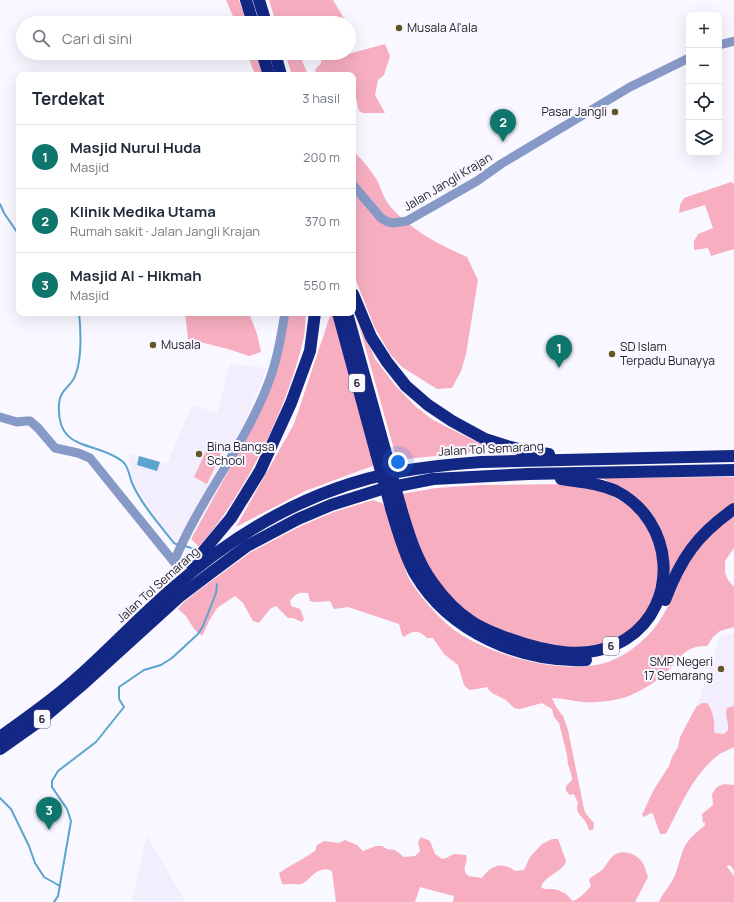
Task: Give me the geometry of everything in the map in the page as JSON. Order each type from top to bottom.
[{"type":"highway","points":[[246,0],[251,16]]},
{"type":"highway","points":[[259,0],[264,16]]},
{"type":"highway","points":[[264,60],[268,72]]},
{"type":"highway","points":[[277,60],[280,72]]},
{"type":"highway","name":"6","points":[[356,301],[371,337],[387,362],[406,386],[428,405],[452,421],[485,439],[531,452],[629,459]]},
{"type":"highway","name":"6","points":[[173,587],[231,518],[260,471],[291,403],[310,351],[315,316]]},
{"type":"highway","name":"6","points":[[339,316],[381,452]]},
{"type":"highway","name":"6","points":[[348,316],[396,507],[413,547],[432,582],[453,606],[470,621],[488,631],[540,649],[564,653],[585,653],[605,649],[615,645],[627,638],[641,626],[652,613],[660,594],[664,566],[662,548],[658,535],[648,518],[636,505],[617,492],[599,485],[528,474]]},
{"type":"highway","name":"Jalan Tol Semarang","points":[[0,737],[76,679],[173,587],[227,545],[269,519],[307,500],[346,486],[397,472],[446,464],[474,462],[734,456]]},
{"type":"highway","name":"Jalan Tol Semarang","points":[[0,749],[41,720],[193,586],[247,546],[298,519],[332,505],[382,489],[433,479],[528,474],[734,470]]},
{"type":"highway","name":"6","points":[[396,507],[398,532],[415,574],[431,595],[462,625],[496,643],[542,658],[568,661],[589,660],[610,655],[632,643],[642,634],[657,617],[670,585],[692,547],[708,529],[734,509]]},
{"type":"street","points":[[722,44],[734,41]]},
{"type":"street","name":"Jalan Jangli Krajan","points":[[356,189],[381,218],[393,223],[407,221],[477,181],[502,164],[630,87],[686,59]]},
{"type":"street","points":[[0,417],[17,422],[26,420],[33,423],[55,448],[78,453],[90,458],[174,562],[183,540],[260,403],[275,364],[284,316]]},
{"type":"shaded area","points":[[226,0],[239,0],[245,16],[233,16]]},
{"type":"shaded area","points":[[269,0],[333,0],[343,16],[274,16]]},
{"type":"shaded area","points":[[385,44],[390,56],[384,75],[378,80],[375,95],[385,113],[363,113],[359,111],[356,98],[356,72],[316,72],[315,70],[321,63],[322,60],[356,60],[356,52]]},
{"type":"shaded area","points":[[250,60],[258,60],[262,72],[254,72]]},
{"type":"shaded area","points":[[287,60],[302,60],[307,72],[291,72]]},
{"type":"shaded area","points":[[356,154],[373,174],[387,202],[403,220],[445,247],[467,257],[478,280],[466,354],[461,371],[452,388],[437,389],[402,367],[390,354],[375,328],[356,280]]},
{"type":"shaded area","points":[[731,182],[734,184],[734,249],[711,256],[708,248],[694,250],[694,241],[698,234],[713,228],[705,205],[679,213],[680,205],[684,198]]},
{"type":"shaded area","points":[[356,312],[375,359],[395,385],[415,406],[433,420],[493,450],[397,460]]},
{"type":"shaded area","points":[[185,316],[250,316],[257,334],[261,352],[249,356],[188,339]]},
{"type":"shaded area","points":[[289,316],[306,316],[304,337],[297,364],[276,420],[249,475],[217,525],[199,547],[191,539],[257,419],[284,338]]},
{"type":"shaded area","points":[[330,316],[336,316],[375,465],[305,491],[236,527],[294,424]]},
{"type":"shaded area","name":"Bina Bangsa School","points":[[230,364],[267,368],[236,444],[224,457],[176,543],[162,526],[132,480],[128,453],[167,464],[192,405],[217,413]]},
{"type":"shaded area","points":[[208,447],[221,454],[207,484],[194,477]]},
{"type":"shaded area","points":[[734,477],[734,503],[667,587],[666,544],[661,529],[651,512],[634,495],[602,478]]},
{"type":"shaded area","points":[[571,484],[598,488],[633,508],[655,536],[661,566],[649,612],[625,635],[585,650],[541,646],[472,618],[435,581],[416,545],[401,494],[436,488],[480,485]]},
{"type":"shaded area","points":[[373,500],[382,503],[386,507],[397,537],[409,579],[431,608],[457,632],[473,641],[512,657],[555,666],[576,667],[596,665],[613,660],[629,651],[643,640],[661,619],[689,561],[696,550],[719,527],[734,516],[734,548],[725,561],[725,573],[728,580],[734,587],[734,627],[720,631],[713,637],[707,646],[692,648],[681,656],[667,672],[653,683],[624,698],[583,702],[552,698],[556,707],[563,716],[568,730],[584,809],[586,814],[594,823],[593,830],[589,830],[586,822],[578,813],[578,803],[574,794],[570,795],[566,791],[566,786],[572,780],[572,777],[559,723],[554,717],[552,709],[542,703],[520,709],[514,708],[506,700],[492,693],[488,687],[468,689],[464,685],[458,665],[444,654],[433,638],[427,638],[419,632],[410,633],[404,637],[399,624],[348,607],[334,609],[330,601],[310,601],[308,593],[298,594],[290,601],[291,606],[300,609],[304,619],[302,622],[293,618],[288,618],[276,606],[270,609],[259,623],[253,621],[243,603],[235,596],[217,608],[202,636],[194,629],[186,616],[178,609],[198,591],[251,552],[301,526],[334,512]]},
{"type":"shaded area","name":"SMP Negeri 17 Semarang","points":[[734,633],[734,706],[725,711],[728,727],[726,732],[724,734],[715,733],[700,705],[696,707],[720,636]]},
{"type":"shaded area","points":[[702,703],[707,703],[711,709],[715,733],[724,734],[728,730],[726,713],[727,708],[734,706],[734,747],[717,756],[701,772],[688,791],[667,832],[665,834],[660,834],[653,814],[651,813],[644,817],[642,815],[653,791],[669,766],[678,747],[680,737],[696,707]]},
{"type":"shaded area","points":[[724,784],[734,785],[734,871],[731,866],[728,865],[727,867],[734,876],[734,902],[659,902],[674,877],[682,852],[686,845],[705,825],[705,822],[703,823],[702,814],[713,805],[712,794],[717,787]]},
{"type":"shaded area","points":[[147,836],[177,887],[185,902],[132,902]]},
{"type":"shaded area","points":[[421,837],[430,841],[435,854],[442,859],[454,854],[466,855],[465,870],[468,876],[482,878],[493,867],[501,865],[515,871],[524,870],[530,857],[542,844],[552,839],[558,839],[566,861],[561,868],[546,879],[541,887],[544,889],[558,890],[566,894],[573,901],[580,897],[591,886],[589,880],[590,878],[599,873],[617,853],[629,853],[640,859],[645,867],[648,877],[635,902],[453,902],[454,896],[420,887],[415,902],[336,902],[332,871],[326,870],[318,871],[301,884],[282,884],[279,873],[315,851],[317,845],[324,841],[339,843],[345,840],[357,845],[363,851],[376,846],[382,846],[387,849],[395,850],[404,857],[415,856],[420,851],[418,842]]},
{"type":"water","points":[[139,456],[160,462],[157,471],[137,465]]},
{"type":"waterway","points":[[0,204],[4,213],[16,231]]},
{"type":"waterway","points":[[79,316],[79,362],[73,380],[63,391],[59,404],[60,420],[64,431],[70,438],[79,443],[100,450],[122,461],[127,468],[132,483],[141,499],[174,543],[178,545]]},
{"type":"waterway","points":[[185,546],[194,549]]},
{"type":"waterway","points":[[54,902],[58,896],[71,821],[67,809],[52,787],[52,781],[58,771],[96,742],[124,707],[119,699],[119,687],[144,670],[161,665],[172,658],[198,634],[203,626],[216,593],[217,584]]},
{"type":"waterway","points":[[0,798],[11,809],[29,846],[35,863],[44,877],[60,886]]},
{"type":"place","name":"Musala Al'ala","points":[[399,28]]},
{"type":"place","name":"Pasar Jangli","points":[[615,112]]},
{"type":"place","name":"Klinik Medika Utama","points":[[503,142]]},
{"type":"place","name":"Musala","points":[[153,345]]},
{"type":"place","name":"SD Islam Terpadu Bunayya","points":[[612,354]]},
{"type":"place","name":"Masjid Nurul Huda","points":[[559,368]]},
{"type":"place","name":"Bina Bangsa School","points":[[199,454]]},
{"type":"place","name":"SMP Negeri 17 Semarang","points":[[721,669]]},
{"type":"place","name":"Masjid Al - Hikmah","points":[[49,830]]}]
